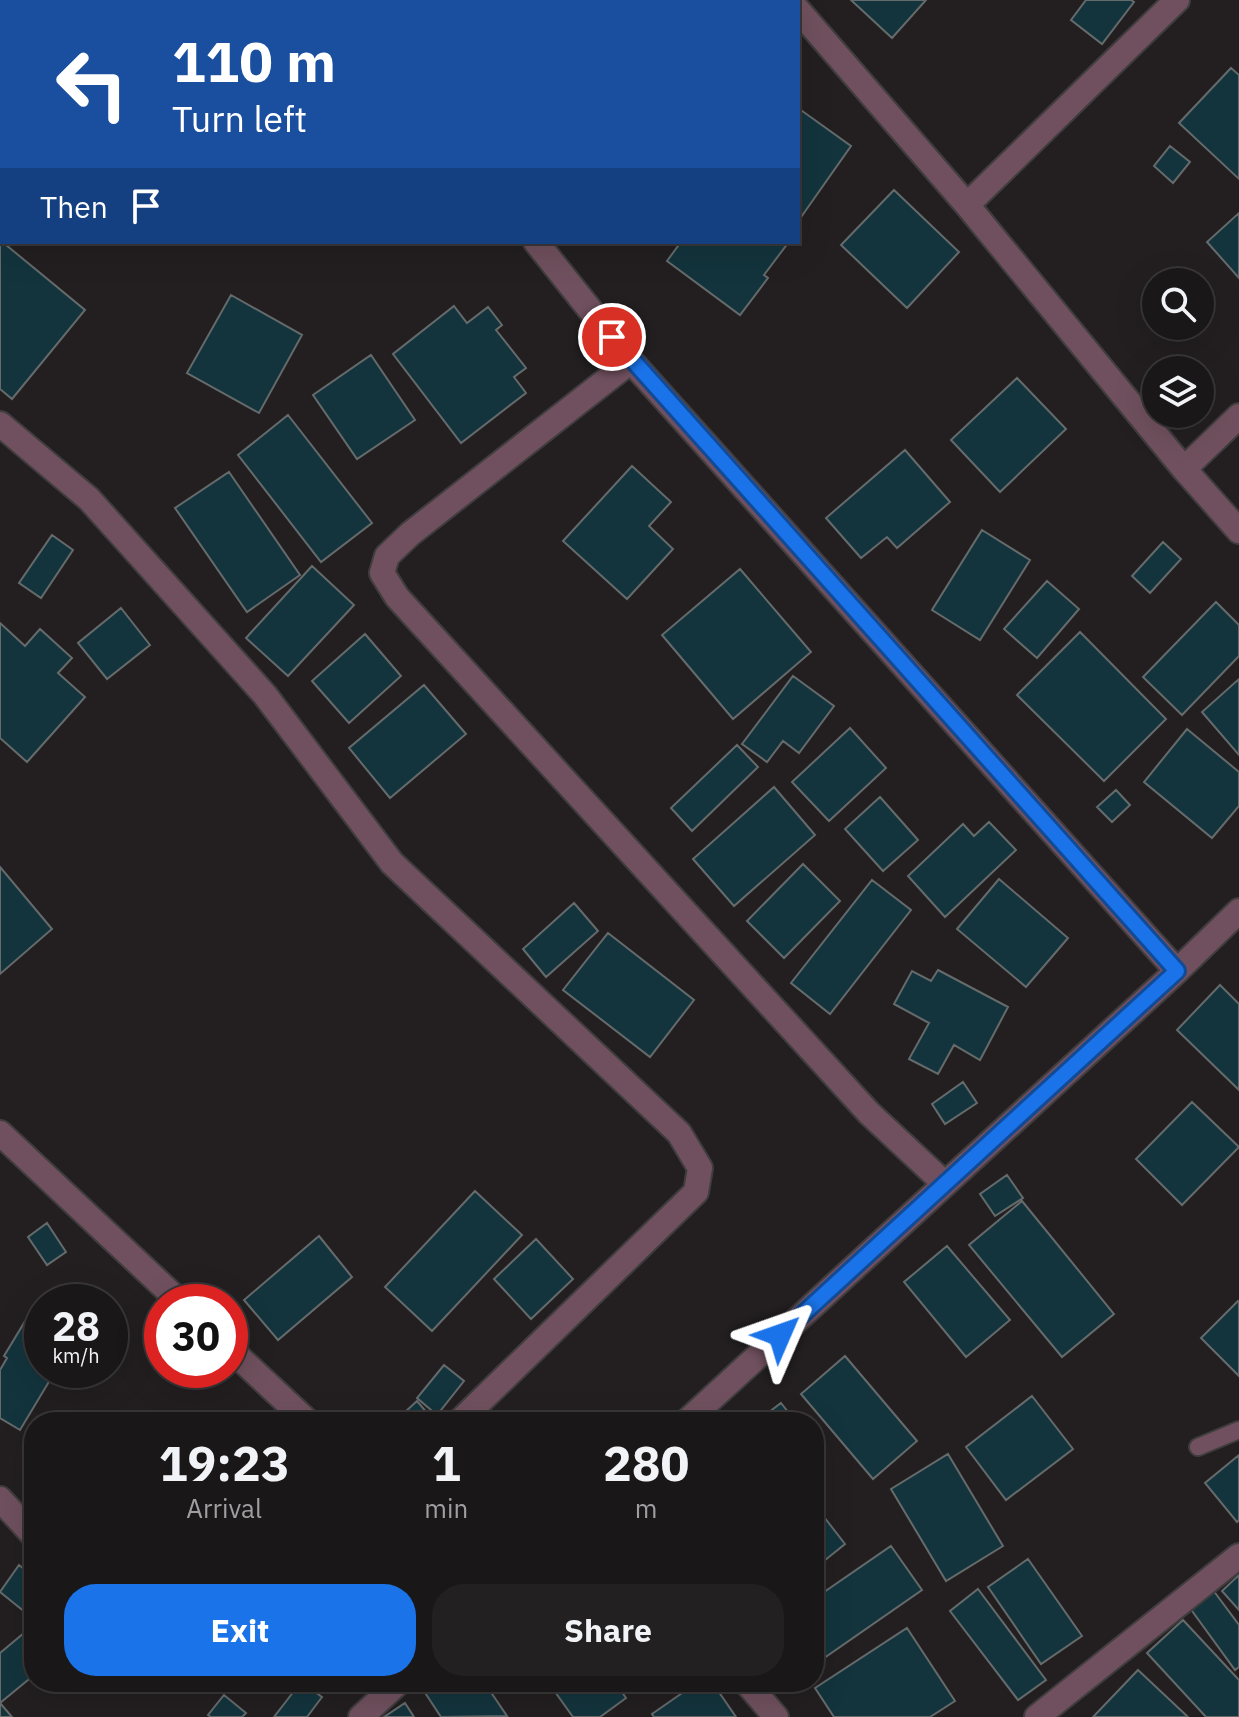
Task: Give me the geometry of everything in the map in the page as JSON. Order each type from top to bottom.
[{"type":"street","points":[[967,205],[1177,0]]},
{"type":"street","points":[[800,12],[967,205],[1184,469],[1239,531]]},
{"type":"street","points":[[538,244],[631,361],[1177,971]]},
{"type":"street","points":[[631,361],[410,534],[387,556],[382,573],[397,597],[850,1092],[945,1184]]},
{"type":"street","points":[[1184,469],[1239,416]]},
{"type":"street","points":[[0,424],[89,499],[265,695],[392,863],[679,1133],[700,1168],[696,1192],[469,1412]]},
{"type":"street","points":[[697,1412],[1239,911]]},
{"type":"street","points":[[0,1133],[161,1284]]},
{"type":"street","points":[[248,1366],[297,1412]]},
{"type":"street","points":[[0,1499],[24,1525]]},
{"type":"street","points":[[1037,1717],[1239,1556]]},
{"type":"street","points":[[361,1717],[388,1692]]},
{"type":"street","points":[[755,1692],[776,1717]]},
{"type":"lane","points":[[1198,1447],[1239,1430]]},
{"type":"building","points":[[851,0],[926,0],[892,38]]},
{"type":"building","points":[[1086,0],[1134,2],[1102,44],[1071,20]]},
{"type":"building","points":[[1231,68],[1239,75],[1239,179],[1179,123]]},
{"type":"building","points":[[800,109],[851,146],[800,219]]},
{"type":"building","points":[[1170,146],[1190,162],[1173,183],[1154,166]]},
{"type":"building","points":[[894,190],[959,252],[907,308],[841,245]]},
{"type":"building","points":[[1239,213],[1239,278],[1207,242]]},
{"type":"building","points":[[0,244],[5,244],[85,310],[12,399],[0,389]]},
{"type":"building","points":[[680,244],[787,244],[764,275],[768,278],[740,315],[667,261]]},
{"type":"building","points":[[231,295],[302,335],[259,413],[187,373]]},
{"type":"building","points":[[454,306],[467,323],[488,307],[502,325],[496,330],[526,368],[514,377],[526,393],[461,443],[393,354]]},
{"type":"building","points":[[371,355],[415,420],[357,459],[313,395]]},
{"type":"building","points":[[1017,378],[1066,429],[1000,492],[951,440]]},
{"type":"building","points":[[288,415],[372,523],[321,562],[238,455]]},
{"type":"building","points":[[905,450],[950,502],[897,548],[887,537],[861,558],[826,518]]},
{"type":"building","points":[[632,466],[671,502],[649,526],[673,549],[627,599],[563,541]]},
{"type":"building","points":[[229,472],[300,575],[247,612],[175,508]]},
{"type":"building","points":[[982,530],[1030,560],[980,640],[932,610]]},
{"type":"building","points":[[52,535],[73,550],[41,598],[19,583]]},
{"type":"building","points":[[1163,542],[1181,559],[1150,593],[1132,576]]},
{"type":"building","points":[[312,566],[354,605],[288,676],[246,638]]},
{"type":"building","points":[[740,569],[811,652],[733,719],[662,635]]},
{"type":"building","points":[[1047,581],[1079,609],[1037,658],[1004,629]]},
{"type":"building","points":[[1216,602],[1239,625],[1239,656],[1182,715],[1143,677]]},
{"type":"building","points":[[121,608],[150,645],[107,679],[78,643]]},
{"type":"building","points":[[0,623],[25,646],[40,629],[72,658],[58,673],[85,697],[27,762],[0,738]]},
{"type":"building","points":[[1080,632],[1166,719],[1104,781],[1017,695]]},
{"type":"building","points":[[365,634],[401,676],[349,723],[312,681]]},
{"type":"building","points":[[793,676],[834,706],[799,753],[783,741],[767,762],[742,744]]},
{"type":"building","points":[[1239,679],[1239,755],[1202,712]]},
{"type":"building","points":[[424,685],[466,734],[390,798],[349,748]]},
{"type":"building","points":[[850,728],[886,768],[829,821],[792,782]]},
{"type":"building","points":[[1187,729],[1239,772],[1239,806],[1212,838],[1144,782]]},
{"type":"building","points":[[737,745],[758,767],[692,831],[671,808]]},
{"type":"building","points":[[774,787],[815,835],[734,906],[693,859]]},
{"type":"building","points":[[1116,790],[1130,805],[1112,822],[1097,807]]},
{"type":"building","points":[[880,797],[918,840],[883,871],[845,829]]},
{"type":"building","points":[[989,822],[1016,850],[945,917],[908,876],[963,824],[974,836]]},
{"type":"building","points":[[803,864],[840,901],[784,958],[747,921]]},
{"type":"building","points":[[0,867],[52,929],[0,974]]},
{"type":"building","points":[[999,879],[1068,938],[1026,987],[957,929]]},
{"type":"building","points":[[872,880],[911,910],[830,1014],[791,983]]},
{"type":"building","points":[[574,903],[598,931],[546,977],[523,949]]},
{"type":"building","points":[[608,933],[694,1000],[650,1057],[563,990]]},
{"type":"building","points":[[938,970],[1008,1007],[980,1060],[954,1045],[938,1074],[909,1059],[929,1023],[894,1004],[912,971],[931,981]]},
{"type":"building","points":[[1220,985],[1239,1004],[1239,1090],[1177,1030]]},
{"type":"building","points":[[963,1082],[977,1103],[945,1124],[932,1104]]},
{"type":"building","points":[[1192,1102],[1239,1147],[1182,1205],[1136,1159]]},
{"type":"building","points":[[1007,1175],[1023,1198],[995,1216],[980,1194]]},
{"type":"building","points":[[475,1191],[522,1235],[432,1331],[385,1287]]},
{"type":"building","points":[[1022,1201],[1114,1314],[1062,1357],[969,1245]]},
{"type":"building","points":[[47,1223],[66,1252],[47,1265],[28,1237]]},
{"type":"building","points":[[319,1236],[352,1277],[278,1340],[248,1305],[248,1297]]},
{"type":"building","points":[[536,1239],[573,1279],[531,1319],[494,1279]]},
{"type":"building","points":[[947,1246],[1010,1320],[966,1357],[904,1282]]},
{"type":"building","points":[[1239,1302],[1239,1376],[1201,1338]]},
{"type":"building","points":[[24,1323],[24,1388],[45,1388],[31,1412],[24,1412],[24,1423],[20,1430],[0,1418],[0,1370],[7,1358],[4,1356]]},
{"type":"building","points":[[845,1356],[917,1441],[873,1479],[824,1421],[824,1412],[816,1412],[801,1394]]},
{"type":"building","points":[[444,1365],[464,1381],[439,1412],[433,1412],[417,1398]]},
{"type":"building","points":[[1032,1396],[1073,1449],[1006,1500],[966,1447]]},
{"type":"building","points":[[417,1401],[426,1412],[405,1412]]},
{"type":"building","points":[[781,1403],[788,1412],[769,1412]]},
{"type":"building","points":[[948,1454],[1003,1546],[946,1581],[891,1489]]},
{"type":"building","points":[[1239,1455],[1239,1520],[1237,1522],[1205,1483]]},
{"type":"building","points":[[824,1517],[845,1544],[824,1561]]},
{"type":"building","points":[[891,1546],[922,1590],[824,1658],[824,1592]]},
{"type":"building","points":[[1028,1559],[1082,1636],[1041,1664],[988,1587]]},
{"type":"building","points":[[19,1565],[24,1569],[24,1611],[0,1592]]},
{"type":"building","points":[[1239,1575],[1239,1610],[1222,1591]]},
{"type":"building","points":[[1210,1586],[1239,1625],[1239,1667],[1235,1670],[1187,1604]]},
{"type":"building","points":[[978,1589],[1046,1680],[1018,1700],[950,1611]]},
{"type":"building","points":[[1183,1620],[1239,1680],[1239,1717],[1206,1717],[1147,1653]]},
{"type":"building","points":[[907,1628],[955,1701],[930,1717],[834,1717],[818,1692],[824,1692],[824,1682]]},
{"type":"building","points":[[24,1633],[24,1683],[0,1703],[0,1653]]},
{"type":"building","points":[[1138,1670],[1188,1717],[1093,1717]]},
{"type":"building","points":[[293,1692],[315,1692],[322,1697],[307,1717],[274,1717]]},
{"type":"building","points":[[425,1692],[491,1692],[507,1716],[441,1717]]},
{"type":"building","points":[[555,1692],[622,1692],[626,1698],[600,1717],[573,1717]]},
{"type":"building","points":[[684,1692],[719,1692],[736,1717],[654,1717],[652,1714]]},
{"type":"building","points":[[224,1695],[246,1713],[242,1717],[208,1715]]},
{"type":"building","points":[[0,1703],[12,1717],[0,1717]]},
{"type":"building","points":[[405,1703],[414,1717],[384,1717]]},
{"type":"route","points":[[612,337],[1177,971],[780,1335]]}]
